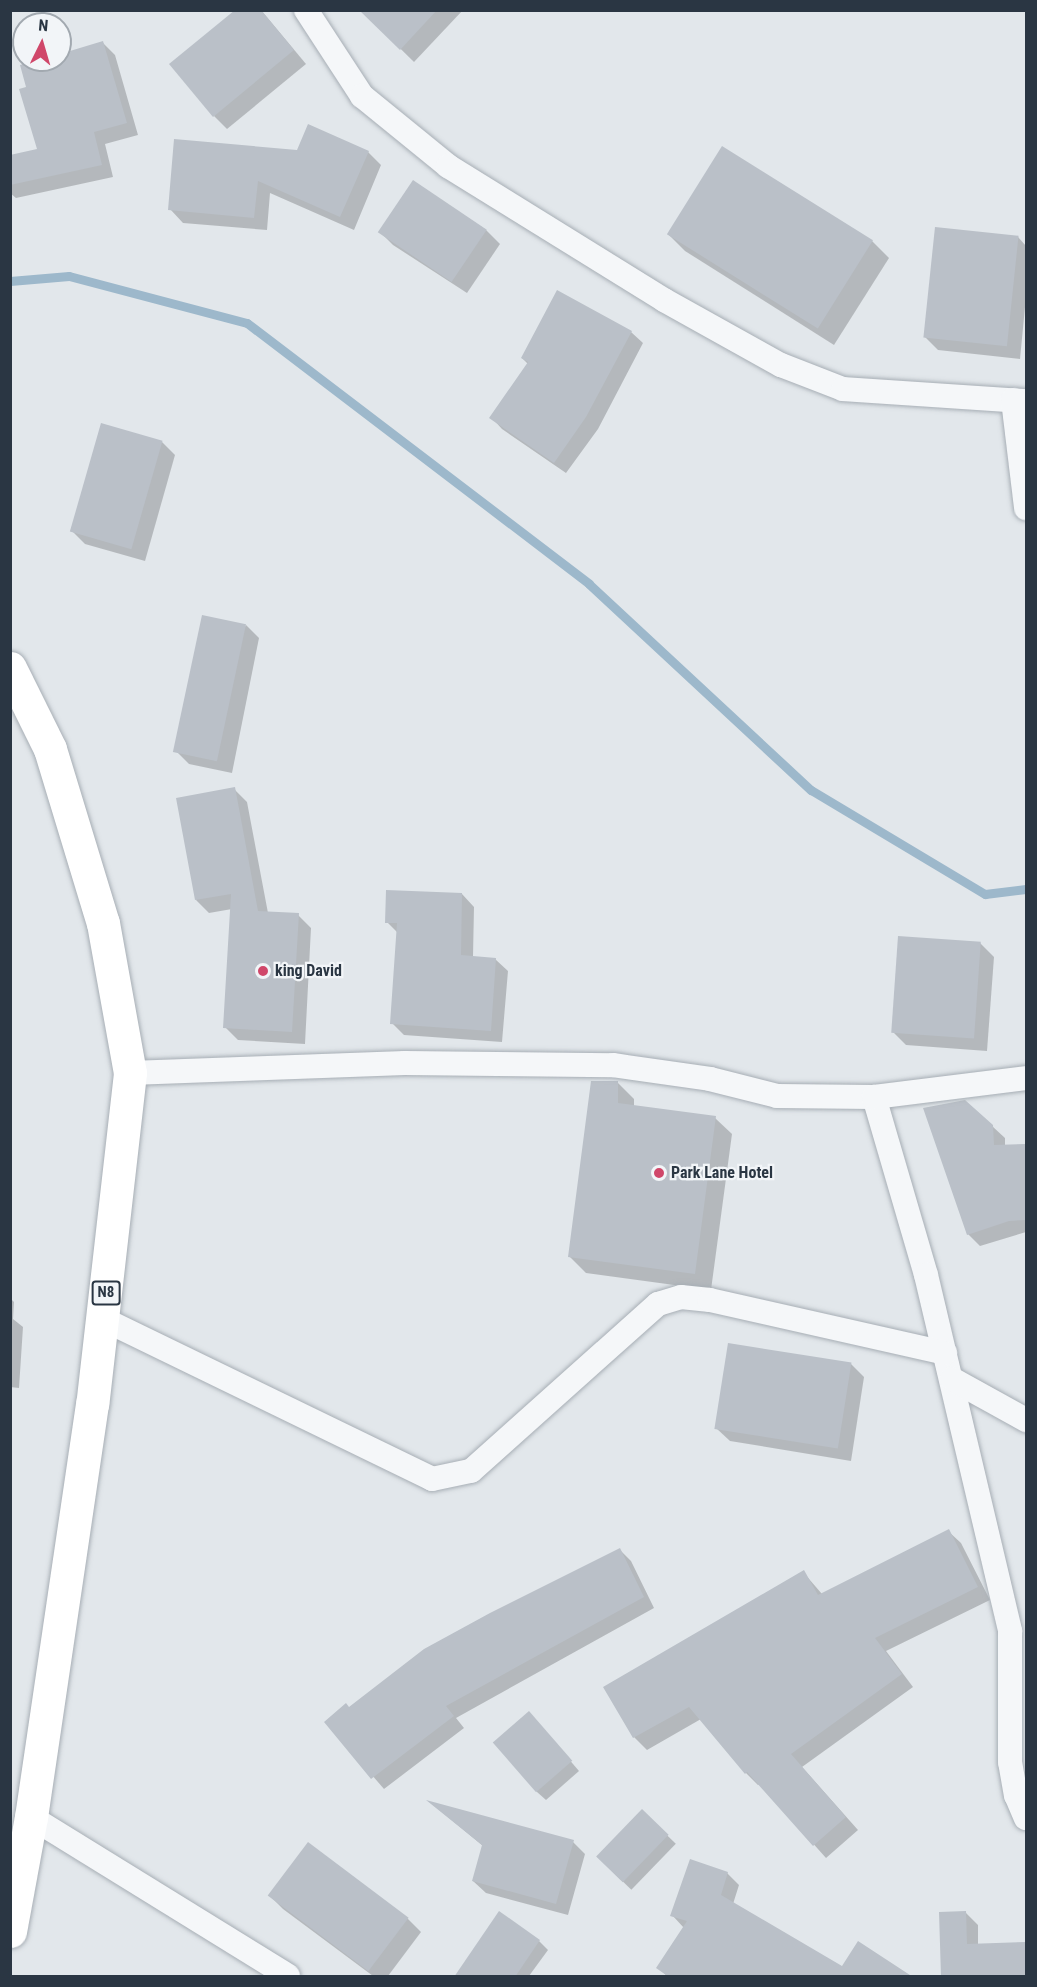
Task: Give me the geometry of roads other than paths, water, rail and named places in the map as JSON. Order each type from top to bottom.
[{"type":"highway","name":"N8","points":[[10,668],[50,749],[103,923],[130,1073],[103,1319],[31,1817],[10,1931]]},
{"type":"street","points":[[306,10],[362,96],[448,166],[664,300],[771,359],[843,389],[1020,401],[1026,508]]},
{"type":"street","points":[[130,1073],[405,1063],[613,1065],[710,1079],[777,1096],[874,1097],[1026,1078]]},
{"type":"street","points":[[874,1097],[926,1275],[1010,1631],[1010,1762],[1016,1796],[1026,1818]]},
{"type":"street","points":[[103,1319],[432,1479],[471,1471],[658,1304],[681,1297],[710,1300],[945,1353]]},
{"type":"street","points":[[952,1379],[1026,1420]]},
{"type":"street","points":[[31,1817],[288,1977]]},
{"type":"waterway","points":[[10,281],[69,276],[247,323],[589,584],[811,790],[985,894],[1026,889]]},
{"type":"place","name":"king David","points":[[263,971]]},
{"type":"place","name":"Park Lane Hotel","points":[[659,1173]]}]
